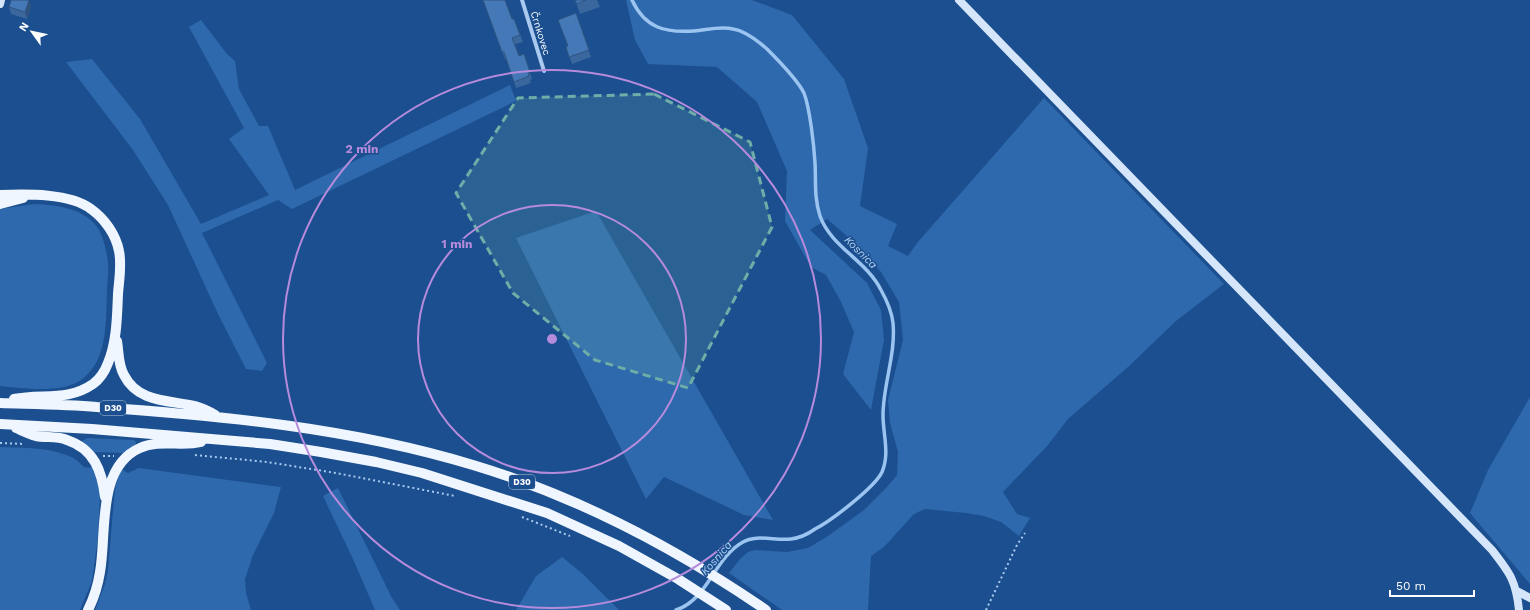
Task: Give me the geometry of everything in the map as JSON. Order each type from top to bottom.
[{"type":"main road","points":[[0,4],[1,0]]},
{"type":"main road","points":[[959,0],[1492,550],[1512,579],[1517,591],[1519,610]]},
{"type":"main road","points":[[0,195],[66,198],[78,201],[92,210],[108,226],[115,238],[119,250],[120,263],[116,329],[112,351],[106,368],[95,383],[86,389],[70,395],[56,397],[22,397],[1,403]]},
{"type":"main road","points":[[0,204],[30,196]]},
{"type":"main road","points":[[116,329],[120,366],[128,383],[159,401],[194,406],[222,418]]},
{"type":"main road","name":"D30","points":[[1,403],[96,406],[275,423],[390,443],[473,465],[549,492],[632,530],[690,561],[731,586],[766,610]]},
{"type":"main road","points":[[4,425],[37,436],[67,440],[86,451],[93,459],[101,473],[106,503]]},
{"type":"main road","name":"D30","points":[[4,425],[215,439],[284,446],[369,460],[422,473],[547,513],[619,546],[678,579],[722,607]]},
{"type":"main road","points":[[88,610],[100,571],[106,503],[112,478],[122,461],[133,451],[149,445],[162,443],[196,443],[215,439]]},
{"type":"main road","points":[[1517,591],[1530,598]]},
{"type":"street","name":"Črnkovec","points":[[522,0],[544,71]]},
{"type":"path","points":[[0,443],[30,444]]},
{"type":"path","points":[[194,454],[267,462],[336,473],[456,496]]},
{"type":"path","points":[[93,459],[98,456],[115,456],[122,461]]},
{"type":"path","points":[[518,516],[572,537]]},
{"type":"path","points":[[986,610],[1025,533]]},
{"type":"highlighted area","points":[[654,94],[750,142],[772,227],[688,388],[595,360],[513,293],[456,193],[518,98]]},
{"type":"shaded area","points":[[626,0],[752,0],[792,15],[844,79],[868,148],[860,206],[897,224],[888,246],[908,256],[917,243],[1044,98],[1224,284],[1176,321],[1128,367],[1068,419],[1048,445],[1003,492],[1017,514],[1030,518],[1019,536],[1001,522],[984,516],[925,509],[914,514],[884,547],[871,556],[868,610],[782,610],[729,573],[740,559],[748,552],[755,550],[787,552],[808,548],[828,536],[864,510],[897,475],[898,452],[890,423],[888,400],[903,340],[899,302],[881,272],[847,236],[827,219],[810,230],[867,283],[881,310],[884,340],[871,410],[843,374],[854,332],[840,300],[826,275],[811,267],[785,221],[787,171],[757,102],[717,67],[648,64],[635,40]]},
{"type":"shaded area","points":[[201,20],[227,54],[235,61],[239,89],[259,126],[268,126],[295,190],[510,85],[516,101],[292,209],[278,200],[202,233],[267,363],[262,371],[246,369],[218,314],[168,205],[133,150],[66,62],[92,59],[140,119],[201,224],[269,195],[229,139],[244,128],[189,27]]},
{"type":"shaded area","points":[[34,204],[52,205],[70,209],[87,217],[101,234],[108,263],[106,327],[98,359],[91,371],[81,380],[73,384],[53,389],[30,389],[0,386],[0,209]]},
{"type":"shaded area","points":[[596,211],[773,520],[744,515],[664,477],[646,499],[516,238]]},
{"type":"shaded area","points":[[1530,397],[1530,584],[1470,513],[1488,470]]},
{"type":"shaded area","points":[[87,438],[134,440],[136,444],[125,453],[95,452],[82,441]]},
{"type":"shaded area","points":[[0,447],[48,450],[66,455],[78,461],[87,468],[93,467],[98,478],[100,495],[98,537],[92,581],[80,610],[0,610]]},
{"type":"shaded area","points":[[139,468],[281,487],[274,513],[253,555],[245,579],[246,593],[251,610],[95,610],[105,584],[108,571],[116,485],[121,469],[128,473]]},
{"type":"shaded area","points":[[338,488],[392,598],[400,610],[375,610],[323,496]]},
{"type":"shaded area","points":[[562,557],[583,574],[619,610],[516,610],[536,576]]},
{"type":"building","points":[[11,0],[29,0],[25,12],[9,7]]},
{"type":"building","points":[[483,0],[505,0],[520,35],[512,38],[519,56],[524,54],[530,72],[528,73],[529,76],[514,82],[504,52],[502,52]]},
{"type":"building","points":[[575,0],[586,0],[577,4]]},
{"type":"building","points":[[576,13],[589,50],[569,57],[566,47],[568,46],[558,20]]},
{"type":"waterway","name":"Kosnica","points":[[632,0],[643,17],[657,27],[674,31],[694,31],[723,28],[743,32],[767,49],[792,76],[804,93],[808,108],[814,156],[816,196],[820,216],[825,227],[832,236],[875,279],[887,302],[893,323],[893,346],[885,392],[883,415],[886,458],[882,472],[878,478],[862,495],[822,525],[804,536],[785,539],[754,538],[743,542],[733,549],[725,558],[696,597],[687,605],[676,610]]}]
